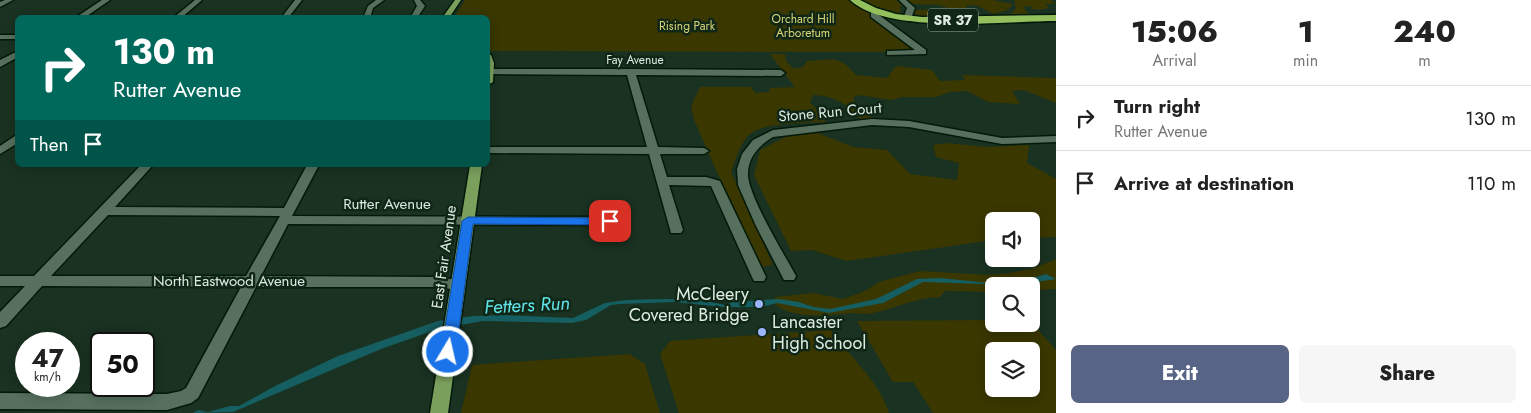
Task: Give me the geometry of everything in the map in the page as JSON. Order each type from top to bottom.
[{"type":"highway","name":"SR 37","points":[[854,0],[878,13],[907,19],[1056,18]]},
{"type":"main road","points":[[447,15],[458,0]]},
{"type":"main road","name":"East Fair Avenue","points":[[439,413],[476,167]]},
{"type":"street","points":[[0,5],[10,0]]},
{"type":"street","points":[[83,15],[107,0]]},
{"type":"street","points":[[180,15],[199,0]]},
{"type":"street","points":[[287,15],[300,0]]},
{"type":"street","points":[[367,15],[370,8],[381,0]]},
{"type":"street","points":[[415,15],[421,6],[417,0]]},
{"type":"street","points":[[902,0],[910,8],[907,19]]},
{"type":"street","points":[[878,13],[874,15],[923,52],[890,53]]},
{"type":"street","points":[[0,37],[15,37]]},
{"type":"street","points":[[0,64],[15,55]]},
{"type":"street","name":"Fay Avenue","points":[[490,72],[781,73]]},
{"type":"street","points":[[631,72],[676,230]]},
{"type":"street","name":"Stone Run Court","points":[[789,276],[742,178],[745,159],[757,142],[765,136],[777,132],[872,122],[909,124],[1002,141],[1056,139]]},
{"type":"street","points":[[1,150],[15,139]]},
{"type":"street","points":[[1,150],[15,149]]},
{"type":"street","points":[[490,150],[704,151]]},
{"type":"street","points":[[0,322],[145,167]]},
{"type":"street","points":[[0,401],[177,401],[192,393],[312,167]]},
{"type":"street","points":[[661,181],[706,181],[716,184],[759,277]]},
{"type":"street","name":"Rutter Avenue","points":[[103,211],[468,221],[610,221]]},
{"type":"street","name":"North Eastwood Avenue","points":[[0,281],[436,282],[458,285]]},
{"type":"green space","name":"Rising Park","points":[[465,0],[853,0],[920,52],[491,51],[490,15],[456,15]]},
{"type":"green space","points":[[861,0],[896,0],[901,4],[900,14],[870,7]]},
{"type":"green space","points":[[904,0],[992,0],[1012,4],[1012,6],[1008,9],[997,6],[1009,10],[993,14],[976,5],[966,6],[967,9],[980,18],[909,17],[913,10],[949,9],[938,5],[909,3]]},
{"type":"green space","points":[[1014,0],[1051,0],[1055,4],[1045,4],[1049,8],[1038,10],[1031,9],[1032,6],[1023,7],[1035,17],[1003,16],[1012,13],[1016,8]]},
{"type":"green space","points":[[770,54],[785,54],[786,61],[794,69],[803,67],[807,61],[829,59],[840,61],[856,75],[887,78],[896,66],[932,70],[940,81],[965,80],[962,75],[1056,78],[1056,103],[1024,90],[1012,91],[1020,104],[988,102],[967,91],[950,92],[936,97],[902,97],[891,100],[859,95],[854,97],[854,101],[872,118],[861,120],[840,102],[828,97],[813,95],[810,102],[826,122],[784,124],[761,128],[753,132],[742,145],[731,172],[773,265],[759,267],[694,120],[691,106],[700,87],[751,87],[755,93],[769,92],[770,88],[795,87]]},
{"type":"green space","points":[[815,132],[853,147],[887,150],[910,174],[957,180],[959,163],[936,157],[933,145],[947,143],[987,147],[1029,145],[1027,163],[1056,179],[1056,237],[1040,238],[1040,212],[985,212],[985,241],[847,261],[812,250],[791,251],[754,175],[760,150],[785,137]]},
{"type":"green space","points":[[1056,259],[1056,289],[1040,290],[1040,277],[985,277],[985,292],[945,291],[940,297],[922,299],[868,314],[803,315],[784,310],[776,305],[775,297],[813,293],[843,299],[863,292],[879,282],[920,271],[988,275],[1032,269]]},
{"type":"green space","points":[[985,320],[985,332],[1040,332],[1056,350],[1056,413],[933,413],[913,382],[893,382],[857,321]]},
{"type":"green space","points":[[831,330],[871,379],[889,413],[679,413],[660,354],[670,341]]},
{"type":"green space","points":[[629,354],[645,364],[660,413],[461,413],[472,365]]},
{"type":"water","points":[[1046,274],[1056,279],[1040,281],[1040,277],[1036,277]]},
{"type":"water","points":[[940,278],[985,282],[985,284],[923,282],[883,303],[829,313],[777,303],[761,307],[723,307],[674,302],[611,305],[586,320],[572,323],[483,321],[438,329],[381,349],[233,412],[193,413],[198,410],[208,412],[230,406],[239,406],[275,386],[338,356],[438,321],[473,316],[505,315],[573,318],[605,303],[626,300],[707,301],[725,305],[733,302],[779,299],[830,309],[876,299],[917,279]]},
{"type":"place","name":"McCleery Covered Bridge","points":[[759,304]]},
{"type":"place","name":"Lancaster High School","points":[[762,332]]},
{"type":"route","points":[[448,352],[468,221],[610,221]]},
{"type":"park label","name":"Orchard Hill Arboretum","points":[[803,26]]},
{"type":"water label","name":"Fetters Run","points":[[527,305]]}]
